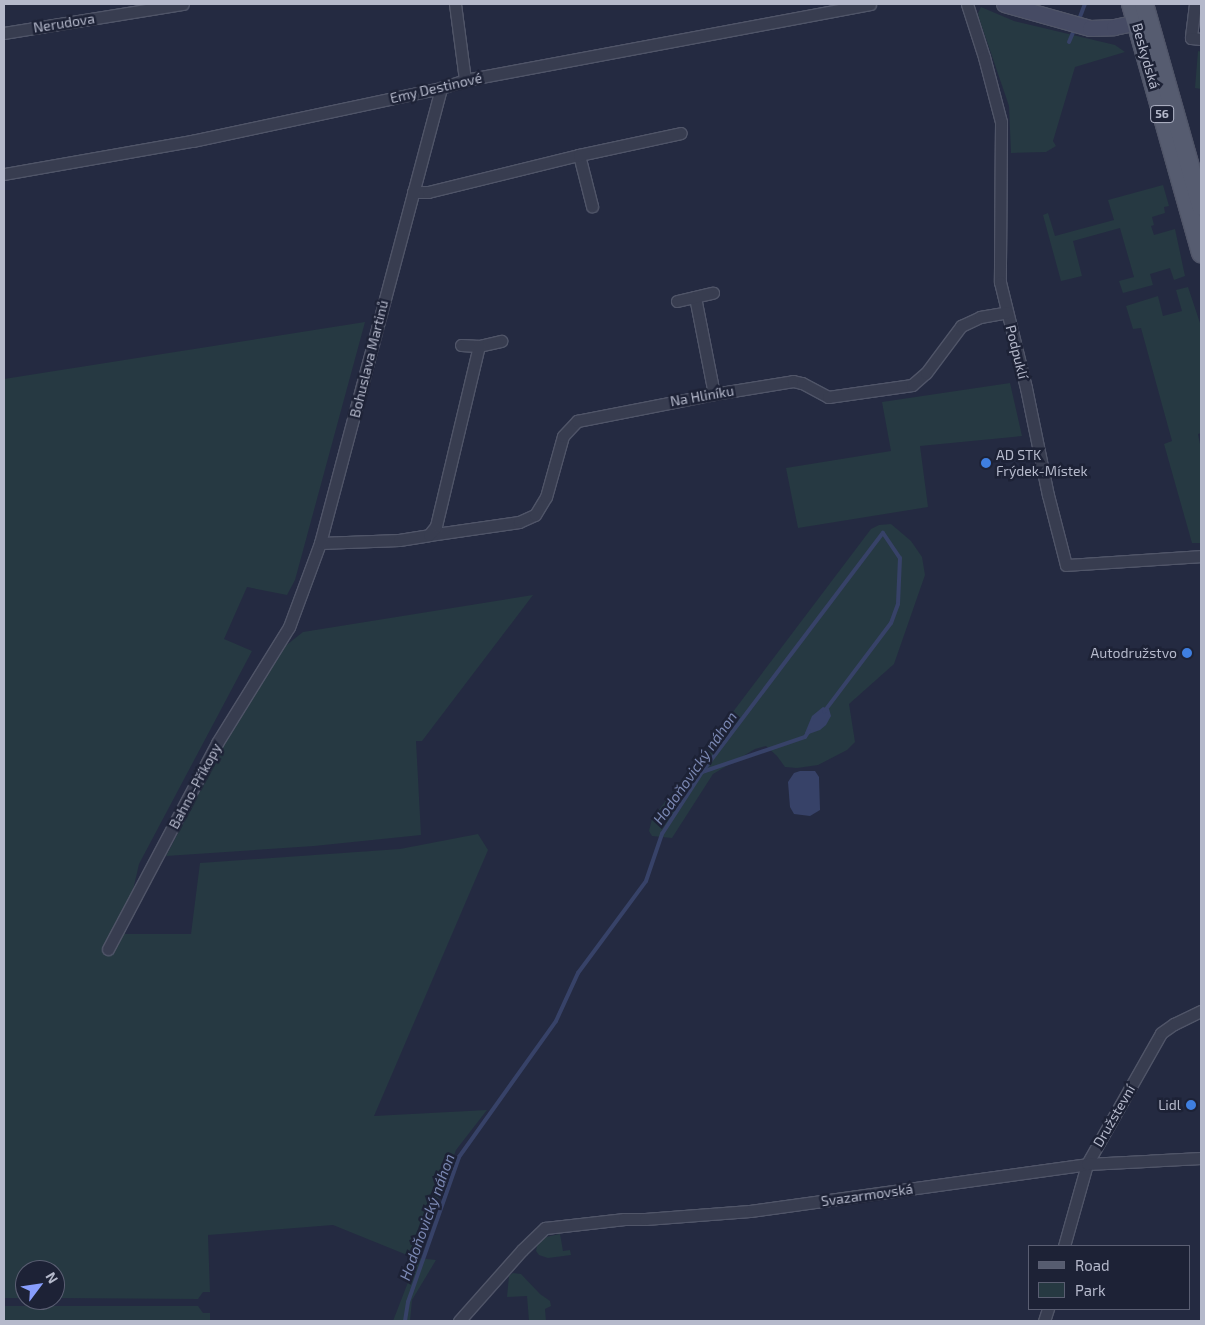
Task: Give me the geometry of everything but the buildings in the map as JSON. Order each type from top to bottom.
[{"type":"main road","name":"Beskydská","points":[[1131,4],[1143,15],[1201,206]]},
{"type":"main road","name":"Beskydská","points":[[1143,15],[1201,253]]},
{"type":"street","name":"Nerudova","points":[[4,33],[183,4]]},
{"type":"street","points":[[455,4],[465,80]]},
{"type":"street","name":"Emy Destinové","points":[[4,174],[192,142],[441,88],[465,80],[870,4]]},
{"type":"street","name":"Podpuklí","points":[[967,4],[984,57],[1001,122],[1000,282],[1066,566],[1201,556]]},
{"type":"street","points":[[1004,4],[1065,23],[1090,28],[1143,15]]},
{"type":"street","points":[[1194,4],[1196,39]]},
{"type":"street","name":"Bohuslava Martinů","points":[[289,627],[320,543],[441,88]]},
{"type":"street","points":[[413,192],[428,192],[579,155],[681,133]]},
{"type":"street","points":[[579,155],[592,206]]},
{"type":"street","points":[[677,300],[713,293]]},
{"type":"street","points":[[695,297],[714,394]]},
{"type":"street","name":"Na Hliníku","points":[[320,543],[399,540],[519,522],[535,515],[546,497],[563,436],[577,421],[714,394],[793,381],[802,383],[828,397],[912,385],[926,373],[961,326],[980,317],[1007,312]]},
{"type":"street","points":[[461,345],[479,346],[501,341]]},
{"type":"street","points":[[429,535],[436,526],[479,346]]},
{"type":"street","name":"Bahno-Příkopy","points":[[108,949],[217,743],[289,627]]},
{"type":"street","name":"Družstevní","points":[[1064,1245],[1087,1164],[1161,1033],[1174,1024],[1201,1011]]},
{"type":"street","name":"Svazarmovská","points":[[459,1321],[535,1235],[545,1228],[558,1225],[750,1211],[1087,1164],[1201,1158]]},
{"type":"green space","points":[[981,7],[1014,21],[1115,45],[1125,52],[1075,67],[1053,141],[1056,146],[1046,152],[1011,153],[1009,106],[979,18],[978,13]]},
{"type":"green space","points":[[1198,51],[1201,52],[1201,89],[1195,88]]},
{"type":"green space","points":[[1163,185],[1169,206],[1164,207],[1165,213],[1152,217],[1154,225],[1151,226],[1154,235],[1175,229],[1185,276],[1174,280],[1170,268],[1150,274],[1153,285],[1123,293],[1119,281],[1134,277],[1120,228],[1073,241],[1082,276],[1061,281],[1043,215],[1048,213],[1055,236],[1114,220],[1108,200]]},
{"type":"green space","points":[[1188,287],[1201,326],[1201,433],[1198,434],[1201,449],[1201,543],[1192,543],[1164,444],[1172,441],[1141,328],[1133,329],[1126,306],[1158,296],[1163,316],[1182,311],[1176,290]]},
{"type":"green space","points":[[365,322],[295,580],[287,595],[247,587],[224,639],[252,651],[139,864],[123,934],[191,934],[200,863],[400,849],[478,834],[488,850],[374,1116],[487,1110],[456,1150],[417,1258],[436,1260],[412,1300],[410,1321],[393,1321],[417,1259],[333,1225],[208,1235],[210,1292],[203,1292],[198,1299],[65,1298],[65,1260],[15,1260],[15,1298],[4,1298],[4,379]]},
{"type":"green space","points":[[1010,383],[1022,436],[920,446],[928,507],[798,528],[786,468],[891,451],[882,402]]},
{"type":"green space","points":[[891,524],[911,541],[922,557],[925,575],[894,664],[849,704],[855,742],[847,750],[818,765],[797,768],[785,767],[766,746],[755,749],[713,774],[672,838],[652,836],[649,831],[652,819],[871,529],[879,525]]},
{"type":"green space","points":[[533,595],[422,741],[416,741],[421,835],[314,846],[166,856],[226,742],[284,647],[303,632]]},
{"type":"green space","points":[[560,1234],[563,1251],[570,1250],[571,1255],[548,1258],[539,1255],[536,1251],[538,1241],[541,1238]]},
{"type":"green space","points":[[513,1273],[521,1274],[540,1294],[550,1301],[551,1306],[545,1309],[546,1321],[529,1321],[527,1296],[507,1297],[509,1276]]},
{"type":"green space","points":[[4,1306],[15,1306],[15,1310],[65,1310],[65,1306],[198,1306],[203,1313],[210,1313],[210,1321],[4,1321]]},
{"type":"water","points":[[823,707],[829,709],[831,716],[826,725],[820,730],[806,735],[805,733],[812,716]]},
{"type":"water","points":[[815,771],[819,777],[820,810],[810,816],[794,814],[790,807],[788,782],[794,773]]},
{"type":"waterway","name":"Hodoňovický náhon","points":[[1078,22],[1085,4]]},
{"type":"waterway","name":"Hodoňovický náhon","points":[[1069,42],[1075,28]]},
{"type":"waterway","name":"Hodoňovický náhon","points":[[405,1321],[408,1302],[459,1157],[556,1021],[578,973],[646,881],[662,834],[702,772],[883,533],[900,558],[898,604],[891,623],[824,712]]},
{"type":"waterway","points":[[702,772],[805,737],[809,731]]},
{"type":"place","name":"AD STK Frýdek-Místek","points":[[986,463]]},
{"type":"place","name":"Autodružstvo","points":[[1187,653]]},
{"type":"place","name":"Lidl","points":[[1191,1105]]}]
